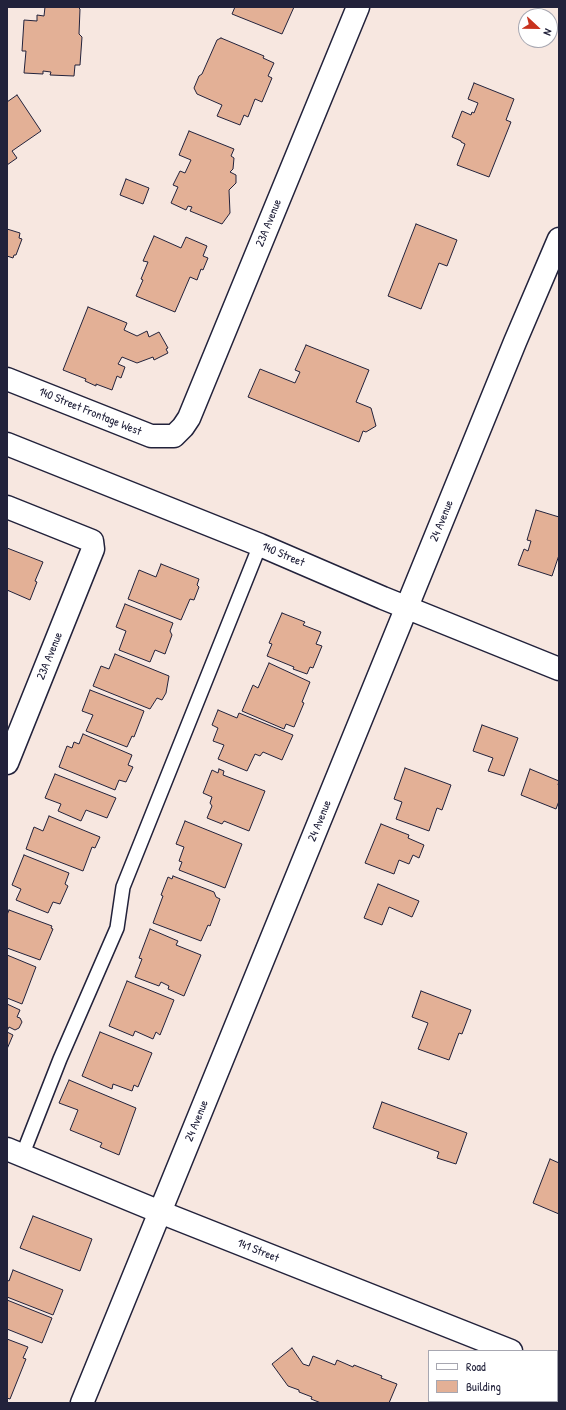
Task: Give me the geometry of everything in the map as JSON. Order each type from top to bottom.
[{"type":"main road","name":"23A Avenue","points":[[174,436],[183,428],[189,418],[358,7]]},
{"type":"main road","name":"24 Avenue","points":[[82,1403],[559,239]]},
{"type":"main road","name":"140 Street Frontage West","points":[[7,379],[151,436],[174,436]]},
{"type":"main road","name":"140 Street","points":[[7,444],[260,545],[407,608],[559,669]]},
{"type":"main road","name":"23A Avenue","points":[[7,507],[92,541],[93,549],[7,763]]},
{"type":"main road","name":"141 Street","points":[[15,1152],[160,1212],[508,1350]]},
{"type":"lane","points":[[15,1152],[60,1059],[117,928],[123,887],[260,545]]},
{"type":"building","points":[[45,7],[78,7],[80,9],[79,34],[82,37],[80,65],[75,65],[74,76],[50,75],[51,72],[43,71],[43,74],[24,73],[26,51],[22,51],[24,20],[37,21],[37,15],[44,16]]},
{"type":"building","points":[[235,7],[294,7],[282,34],[232,14]]},
{"type":"building","points":[[221,38],[264,56],[263,58],[274,63],[268,76],[272,78],[262,102],[255,99],[248,117],[244,115],[240,125],[217,116],[222,105],[197,94],[194,88],[217,40]]},
{"type":"building","points":[[474,83],[514,99],[506,120],[511,122],[489,177],[457,165],[465,144],[452,137],[462,111],[471,115],[472,112],[474,113],[478,103],[468,99]]},
{"type":"building","points":[[17,95],[41,131],[12,151],[17,158],[7,165],[7,102]]},
{"type":"building","points":[[189,131],[234,149],[231,156],[234,158],[233,169],[230,172],[236,175],[236,183],[229,190],[230,213],[222,224],[190,211],[192,207],[188,206],[186,210],[171,203],[178,187],[173,185],[180,171],[185,173],[191,160],[179,155]]},
{"type":"building","points":[[126,179],[149,188],[143,204],[120,195]]},
{"type":"building","points":[[416,224],[457,240],[447,266],[439,263],[421,309],[388,296]]},
{"type":"building","points":[[7,229],[20,233],[19,238],[22,239],[16,255],[14,255],[13,258],[7,256]]},
{"type":"building","points":[[154,236],[181,248],[186,237],[207,246],[203,256],[208,258],[203,270],[201,269],[197,280],[190,277],[175,312],[136,296],[143,280],[141,279],[148,262],[143,261]]},
{"type":"building","points":[[88,307],[127,323],[124,330],[137,336],[147,331],[149,337],[159,332],[168,348],[166,349],[168,353],[154,360],[153,357],[137,363],[122,357],[118,364],[125,367],[121,378],[117,376],[112,390],[96,384],[96,386],[85,381],[86,379],[63,370]]},
{"type":"building","points":[[306,345],[369,370],[356,402],[371,408],[376,426],[366,432],[363,431],[359,442],[248,397],[260,369],[295,383],[300,372],[295,370]]},
{"type":"building","points":[[536,510],[559,517],[559,555],[552,576],[518,565],[524,549],[528,551],[531,541],[527,540]]},
{"type":"building","points":[[7,548],[43,562],[35,581],[37,582],[30,600],[7,590]]},
{"type":"building","points":[[161,564],[199,579],[197,585],[199,587],[194,600],[190,599],[181,620],[128,599],[139,570],[156,577]]},
{"type":"building","points":[[125,604],[173,623],[170,631],[172,635],[165,654],[155,650],[150,662],[119,650],[126,631],[116,627]]},
{"type":"building","points":[[282,613],[305,622],[303,625],[321,632],[316,644],[322,646],[313,668],[310,667],[307,674],[267,656],[272,644],[269,643]]},
{"type":"building","points":[[115,654],[169,676],[166,693],[162,700],[157,698],[150,709],[93,686],[101,666],[109,669]]},
{"type":"building","points":[[269,663],[310,682],[302,702],[304,703],[294,727],[286,724],[284,729],[242,711],[253,685],[258,688]]},
{"type":"building","points":[[90,690],[144,711],[134,737],[132,736],[127,747],[86,731],[93,715],[82,711]]},
{"type":"building","points":[[218,710],[237,718],[239,713],[293,735],[282,760],[263,752],[260,756],[255,754],[247,771],[218,759],[224,745],[213,741],[218,728],[212,725]]},
{"type":"building","points":[[482,725],[518,738],[504,776],[488,771],[493,758],[473,751]]},
{"type":"building","points":[[83,734],[132,755],[128,765],[133,767],[126,782],[119,780],[115,790],[59,767],[67,746],[72,748],[74,742],[79,744]]},
{"type":"building","points":[[405,768],[451,785],[442,810],[437,808],[429,831],[396,819],[402,802],[394,799]]},
{"type":"building","points":[[219,769],[224,771],[223,775],[265,791],[249,831],[224,821],[222,824],[207,818],[212,806],[210,803],[212,797],[203,793],[212,770],[218,773]]},
{"type":"building","points":[[530,769],[559,781],[559,801],[556,809],[521,795]]},
{"type":"building","points":[[55,774],[116,798],[107,818],[86,810],[81,821],[58,811],[61,804],[45,798]]},
{"type":"building","points":[[49,816],[100,837],[95,848],[92,847],[83,871],[26,849],[34,827],[43,831]]},
{"type":"building","points":[[185,821],[242,844],[225,888],[179,870],[182,862],[179,861],[184,847],[176,844]]},
{"type":"building","points":[[381,824],[409,835],[408,838],[424,845],[419,858],[413,855],[409,864],[399,860],[394,874],[365,863]]},
{"type":"building","points":[[24,855],[69,873],[65,884],[68,886],[60,904],[53,902],[48,913],[16,900],[21,889],[12,885]]},
{"type":"building","points":[[173,876],[214,892],[216,897],[220,899],[210,926],[208,925],[201,941],[153,923],[168,877],[172,879]]},
{"type":"building","points":[[378,884],[419,901],[412,917],[389,907],[382,925],[364,918]]},
{"type":"building","points":[[9,910],[52,926],[51,928],[53,929],[40,960],[7,948],[7,915]]},
{"type":"building","points":[[150,929],[178,941],[176,945],[201,955],[184,996],[168,989],[169,986],[161,982],[159,986],[135,977],[142,959],[139,958]]},
{"type":"building","points":[[7,955],[36,967],[22,1004],[7,998]]},
{"type":"building","points":[[127,981],[174,1000],[160,1035],[156,1032],[153,1039],[135,1031],[133,1036],[109,1026]]},
{"type":"building","points":[[421,991],[471,1010],[462,1034],[459,1033],[449,1060],[418,1049],[428,1023],[412,1017]]},
{"type":"building","points":[[7,1004],[20,1010],[17,1017],[20,1018],[22,1022],[19,1028],[15,1030],[9,1027],[7,1031]]},
{"type":"building","points":[[7,1032],[13,1035],[7,1049]]},
{"type":"building","points":[[100,1032],[152,1053],[138,1087],[134,1085],[132,1091],[113,1084],[112,1089],[82,1076]]},
{"type":"building","points":[[69,1080],[136,1108],[119,1155],[100,1147],[102,1143],[70,1130],[78,1110],[59,1103]]},
{"type":"building","points":[[382,1102],[467,1133],[456,1164],[437,1158],[439,1152],[373,1128]]},
{"type":"building","points":[[550,1159],[559,1163],[559,1214],[533,1203]]},
{"type":"building","points":[[33,1216],[92,1239],[80,1271],[20,1248]]},
{"type":"building","points":[[13,1270],[63,1290],[53,1315],[7,1297],[7,1280],[9,1281]]},
{"type":"building","points":[[7,1300],[52,1318],[42,1343],[7,1329]]},
{"type":"building","points":[[7,1339],[28,1347],[23,1358],[26,1359],[10,1399],[7,1398]]},
{"type":"building","points":[[292,1348],[303,1364],[309,1366],[313,1356],[335,1365],[337,1360],[353,1367],[354,1365],[382,1376],[381,1378],[397,1384],[389,1403],[321,1403],[311,1399],[312,1397],[299,1392],[299,1390],[288,1386],[272,1364]]}]
